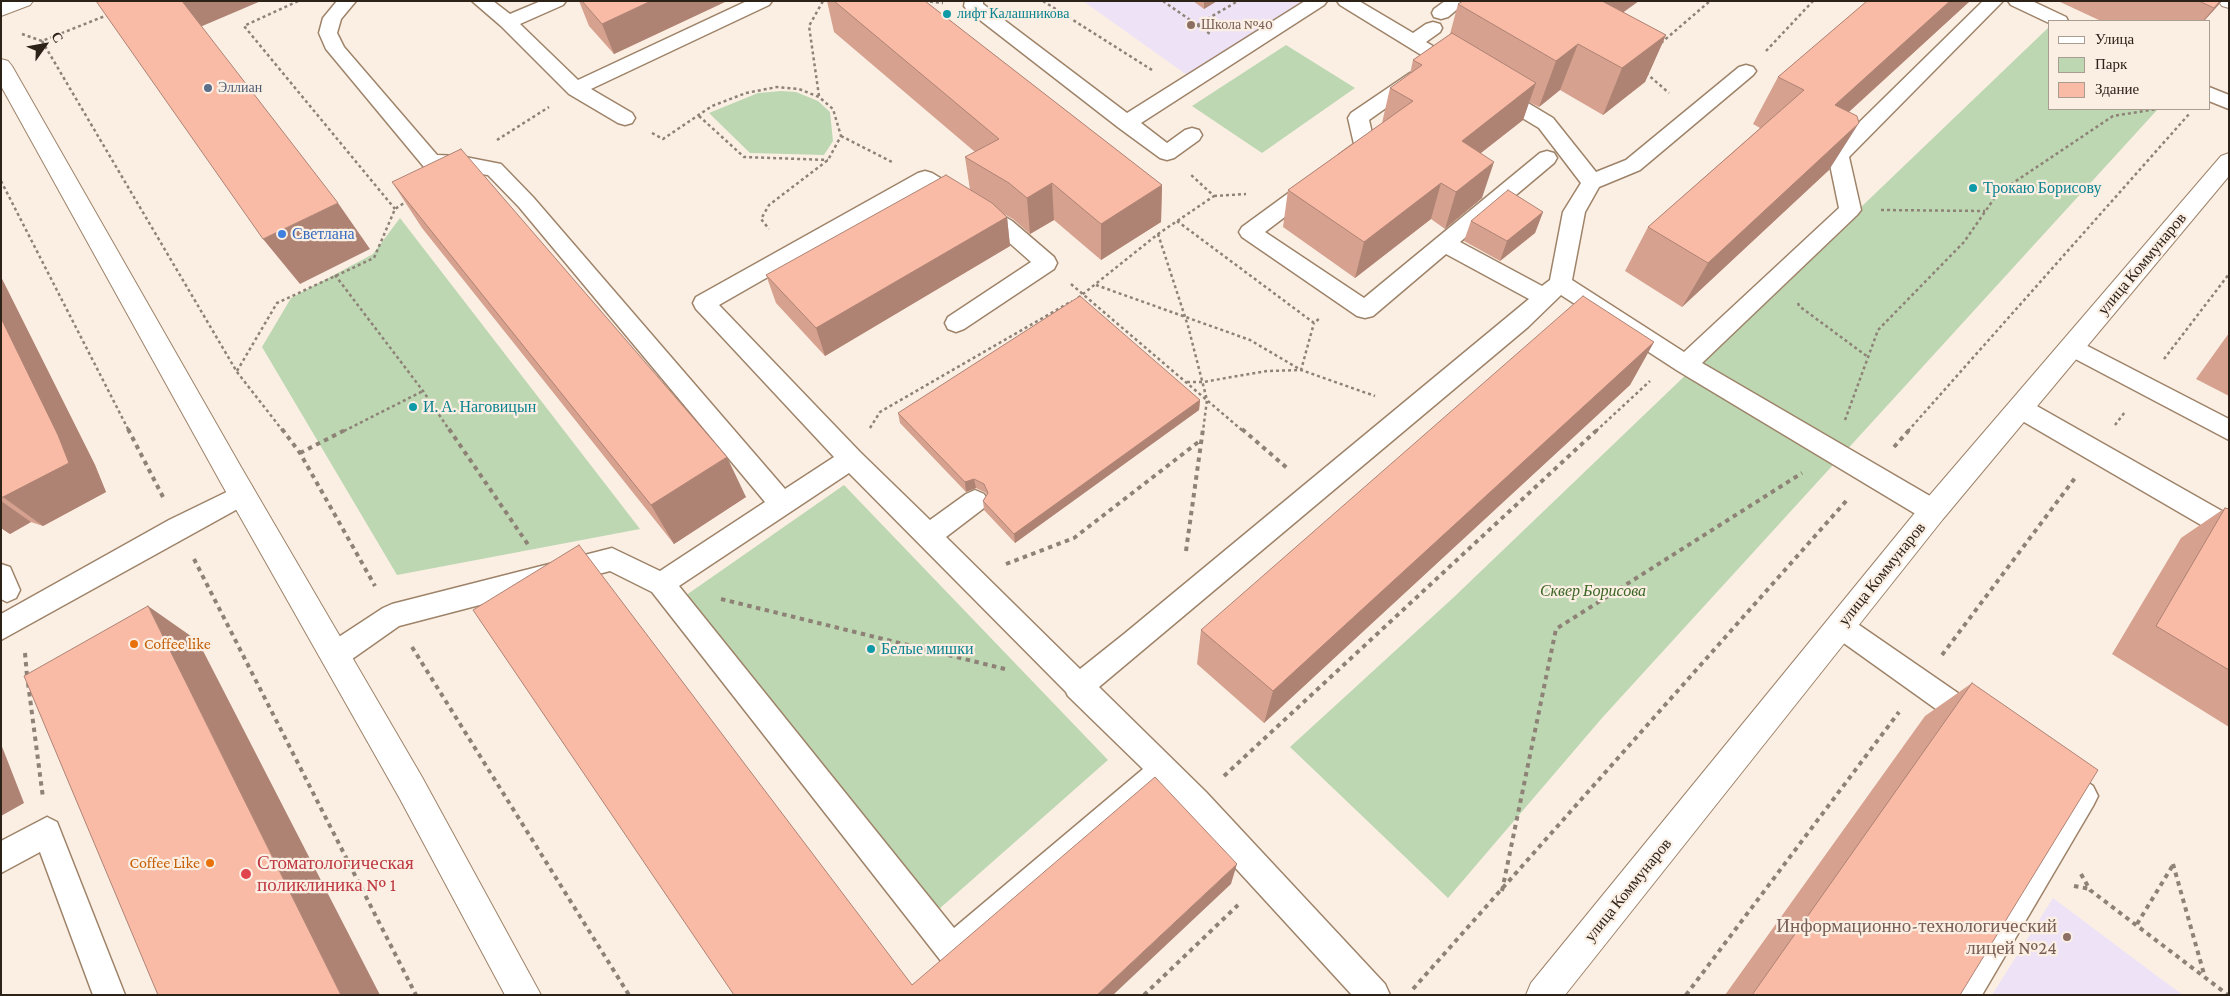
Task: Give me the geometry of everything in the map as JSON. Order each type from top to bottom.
[{"type":"main road","points":[[1,10],[23,1]]},
{"type":"main road","points":[[1,66],[411,788],[524,995]]},
{"type":"main road","name":"улица Коммунаров","points":[[1543,995],[1933,511],[2229,161]]},
{"type":"lane","points":[[347,1],[332,18],[328,33],[335,49],[430,162],[460,163],[494,169],[526,202],[782,504]]},
{"type":"lane","points":[[481,1],[508,22],[576,89],[625,118]]},
{"type":"lane","points":[[508,22],[557,1]]},
{"type":"lane","points":[[576,89],[764,1]]},
{"type":"lane","points":[[974,1],[973,6],[1167,153],[1192,135]]},
{"type":"lane","points":[[1126,122],[1186,86],[1318,1]]},
{"type":"lane","points":[[1346,1],[1546,123],[1592,182]]},
{"type":"lane","points":[[1413,42],[1458,1]]},
{"type":"lane","points":[[1680,362],[1785,271],[1850,210],[1838,154],[1994,1]]},
{"type":"lane","points":[[2017,1],[2057,20]]},
{"type":"lane","points":[[1441,59],[1358,118],[1365,146],[1250,232],[1365,310],[1547,158]]},
{"type":"lane","points":[[1078,687],[1520,321],[1552,290],[1574,212],[1592,182],[1633,164],[1746,71]]},
{"type":"lane","points":[[2210,94],[2229,103]]},
{"type":"lane","points":[[956,323],[1046,263],[1004,226],[925,178],[704,303],[851,459],[1078,687],[1196,802],[1374,995]]},
{"type":"lane","points":[[1445,244],[1552,290],[1680,362],[1933,511]]},
{"type":"lane","points":[[2072,347],[2229,430]]},
{"type":"lane","points":[[2020,408],[2229,528]]},
{"type":"lane","points":[[661,584],[851,459]]},
{"type":"lane","points":[[1,628],[178,528],[243,494]]},
{"type":"lane","points":[[928,536],[976,501]]},
{"type":"lane","points":[[335,655],[392,616],[612,559],[661,584],[952,950],[1163,770]]},
{"type":"lane","points":[[1840,626],[1994,734]]},
{"type":"lane","points":[[1964,995],[2083,796],[2035,762]]},
{"type":"lane","points":[[1,858],[47,832],[109,995]]},
{"type":"path","points":[[298,1],[244,26],[394,210]]},
{"type":"path","points":[[819,97],[809,26],[823,1]]},
{"type":"path","points":[[1043,1],[1172,82],[1186,86]]},
{"type":"path","points":[[1163,1],[1237,53]]},
{"type":"path","points":[[1197,24],[1238,1]]},
{"type":"path","points":[[1658,45],[1710,1]]},
{"type":"path","points":[[1746,71],[1813,1]]},
{"type":"path","points":[[116,12],[42,41],[237,372],[300,454],[392,616],[628,995]]},
{"type":"path","points":[[1643,70],[1680,102],[1696,113]]},
{"type":"path","points":[[625,118],[663,139],[712,106],[746,93],[777,87],[799,90],[819,97],[833,109],[841,136],[828,160],[768,205],[760,219],[790,254]]},
{"type":"path","points":[[460,163],[576,89]]},
{"type":"path","points":[[1501,891],[1556,630],[1833,453],[1878,330],[1964,242],[1998,193],[2113,116],[2151,110]]},
{"type":"path","points":[[1408,995],[2193,110]]},
{"type":"path","points":[[699,116],[744,158],[828,160]]},
{"type":"path","points":[[841,136],[925,178]]},
{"type":"path","points":[[880,412],[1084,295],[1158,234],[1214,196],[1167,153]]},
{"type":"path","points":[[1,181],[416,995]]},
{"type":"path","points":[[237,372],[277,303],[335,274],[374,258],[394,210],[409,199]]},
{"type":"path","points":[[1850,210],[1985,211]]},
{"type":"path","points":[[1158,234],[1186,317],[1207,400],[1179,604]]},
{"type":"path","points":[[1046,263],[1315,492]]},
{"type":"path","points":[[1785,271],[1799,306],[1868,357]]},
{"type":"path","points":[[335,274],[423,391],[549,575]]},
{"type":"path","points":[[1686,995],[2229,274]]},
{"type":"path","points":[[1095,285],[1250,340],[1301,370],[1414,409]]},
{"type":"path","points":[[1301,370],[1314,323]]},
{"type":"path","points":[[1196,802],[1680,362]]},
{"type":"path","points":[[1186,382],[1203,382],[1267,371],[1301,370]]},
{"type":"path","points":[[300,454],[423,391]]},
{"type":"path","points":[[969,577],[1074,538],[1202,439]]},
{"type":"path","points":[[719,598],[1010,670]]},
{"type":"path","points":[[33,649],[24,654],[47,832]]},
{"type":"path","points":[[2059,837],[2090,890],[2228,995]]},
{"type":"path","points":[[2137,924],[2173,864],[2204,975]]},
{"type":"path","points":[[1144,995],[1265,879]]},
{"type":"shaded area","name":"Школа №40","points":[[1083,1],[1304,1],[1187,75]]},
{"type":"shaded area","name":"Информационно-технологический лицей №24","points":[[2053,898],[2157,976],[2183,995],[1992,995]]},
{"type":"green space","name":"Сквер Борисова","points":[[2048,28],[2048,110],[2157,110],[1602,718],[1448,898],[1290,747],[1454,597]]},
{"type":"green space","points":[[1286,45],[1355,88],[1262,153],[1192,106]]},
{"type":"green space","points":[[796,92],[818,101],[830,112],[833,141],[824,155],[750,153],[709,113],[758,93]]},
{"type":"green space","points":[[400,218],[640,529],[397,575],[262,347],[291,298],[373,254]]},
{"type":"green space","points":[[844,485],[1108,760],[939,909],[682,598]]},
{"type":"building","points":[[96,1],[182,1],[338,203],[263,239]]},
{"type":"building","points":[[582,1],[651,1],[602,24]]},
{"type":"building","points":[[834,1],[925,1],[1162,185],[1101,224],[1052,183],[1027,198],[1009,183],[965,157],[999,139]]},
{"type":"building","points":[[1463,1],[1602,1],[1666,35],[1622,68],[1578,44],[1556,61],[1458,4]]},
{"type":"building","points":[[1867,1],[1950,1],[1835,105],[1857,116],[1859,123],[1708,263],[1648,227],[1804,90],[1778,77]]},
{"type":"building","points":[[2199,1],[2220,1],[2214,8]]},
{"type":"building","points":[[1452,33],[1536,83],[1462,141],[1494,162],[1456,192],[1441,183],[1364,242],[1288,190],[1413,101],[1390,88],[1422,65],[1413,60]]},
{"type":"building","points":[[461,149],[727,457],[651,505],[392,182]]},
{"type":"building","points":[[946,175],[992,203],[1007,217],[816,328],[766,275]]},
{"type":"building","points":[[1508,190],[1543,212],[1507,241],[1471,221]]},
{"type":"building","points":[[1080,296],[1200,400],[1014,534],[983,501],[988,493],[984,484],[974,479],[965,482],[898,413]]},
{"type":"building","points":[[1583,296],[1654,342],[1273,691],[1201,630]]},
{"type":"building","points":[[1,318],[58,435],[69,463],[3,497],[1,497]]},
{"type":"building","points":[[2225,508],[2229,509],[2229,670],[2156,626]]},
{"type":"building","points":[[579,545],[912,985],[1155,777],[1237,864],[1097,995],[734,995],[473,610]]},
{"type":"building","points":[[148,606],[341,995],[158,995],[24,676]]},
{"type":"building","points":[[1972,683],[2098,770],[1960,995],[1752,995]]},
{"type":"place","name":"лифт Калашникова","points":[[947,14]]},
{"type":"place","name":"Школа №40","points":[[1191,25]]},
{"type":"place","name":"Эллиан","points":[[208,88]]},
{"type":"place","name":"Трокаю Борисову","points":[[1973,188]]},
{"type":"place","name":"Светлана","points":[[282,234]]},
{"type":"place","name":"И. А. Наговицын","points":[[413,407]]},
{"type":"place","name":"Coffee like","points":[[134,644]]},
{"type":"place","name":"Белые мишки","points":[[871,649]]},
{"type":"place","name":"Coffee Like","points":[[210,863]]},
{"type":"place","name":"Стоматологическая поликлиника № 1","points":[[246,874]]},
{"type":"place","name":"Информационно-технологический лицей №24","points":[[2067,937]]}]
